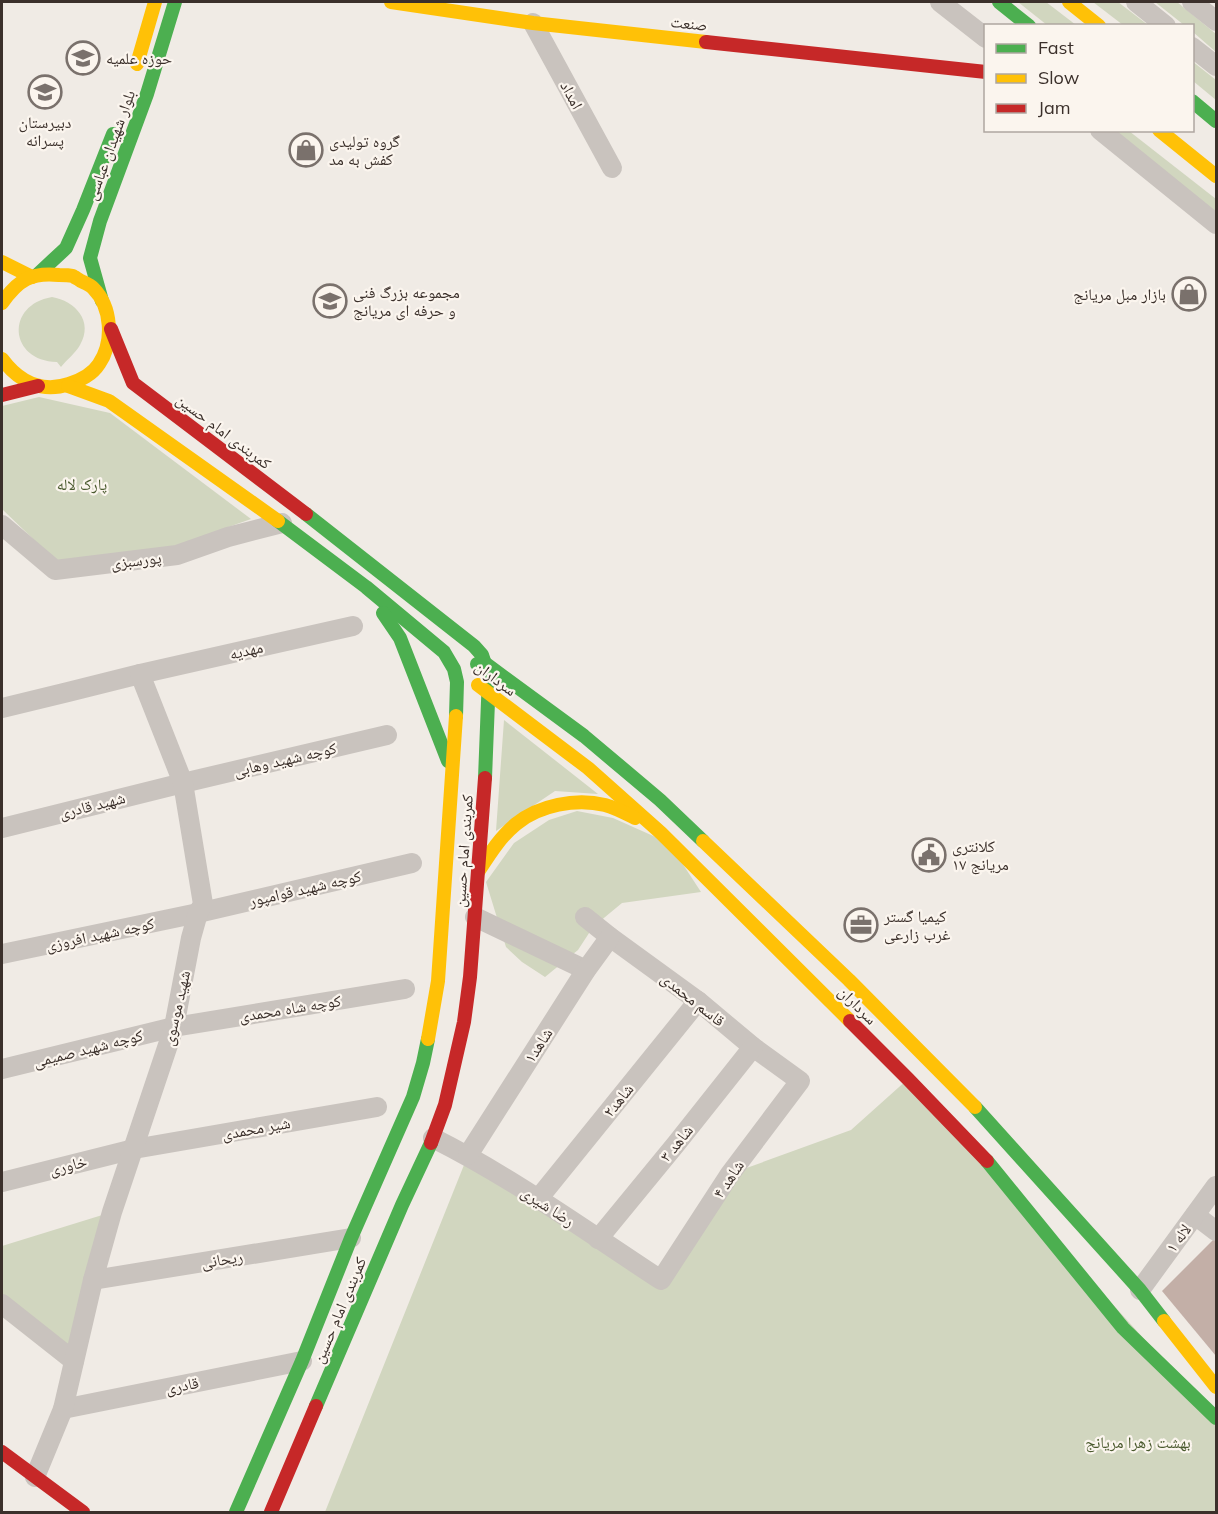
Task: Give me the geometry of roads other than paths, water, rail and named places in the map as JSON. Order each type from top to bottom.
[{"type":"main road","name":"بلوار شهیدان عباسی","points":[[132,78],[155,2]]},
{"type":"main road","name":"بلوار شهیدان عباسی","points":[[111,329],[90,258],[100,221],[147,94],[175,2]]},
{"type":"main road","name":"صنعت","points":[[390,2],[532,23],[984,72]]},
{"type":"main road","points":[[999,2],[1026,24]]},
{"type":"main road","points":[[1069,2],[1096,24]]},
{"type":"main road","points":[[1194,103],[1216,121]]},
{"type":"main road","name":"بلوار شهیدان عباسی","points":[[2,303],[11,289],[34,276],[66,248],[119,118]]},
{"type":"main road","points":[[1162,132],[1216,176]]},
{"type":"main road","points":[[2,262],[34,276],[65,273],[83,281],[98,294],[102,301]]},
{"type":"main road","points":[[2,359],[14,375],[31,384],[49,388],[68,386],[85,378],[99,365],[108,348],[111,329]]},
{"type":"main road","name":"کمربندی امام حسین","points":[[111,329],[133,383],[351,548],[474,646],[482,655],[489,676],[487,747],[475,917],[464,1022],[455,1066],[433,1138],[383,1248],[271,1512]]},
{"type":"main road","points":[[2,395],[38,386]]},
{"type":"main road","points":[[68,386],[109,402],[282,523],[366,587],[444,652],[453,666]]},
{"type":"main road","points":[[366,587],[400,638],[453,776]]},
{"type":"main road","name":"سرداران","points":[[453,666],[486,664],[584,735],[660,800],[849,980],[980,1112],[1140,1290],[1216,1387]]},
{"type":"main road","name":"کمربندی امام حسین","points":[[236,1512],[302,1361],[351,1238],[398,1134],[423,1063],[438,981],[458,688],[453,666]]},
{"type":"main road","name":"سرداران","points":[[453,666],[588,768],[661,833],[908,1079],[990,1165],[1123,1328],[1216,1418]]},
{"type":"main road","points":[[478,872],[506,833],[521,820],[542,809],[566,803],[590,803],[617,809],[661,833]]},
{"type":"main road","points":[[2,1452],[35,1477],[62,1506],[83,1512]]},
{"type":"street","points":[[940,2],[984,36]]},
{"type":"street","points":[[1136,2],[1164,24]]},
{"type":"street","points":[[1192,2],[1216,21]]},
{"type":"street","name":"امداد","points":[[532,23],[612,168]]},
{"type":"street","points":[[1194,49],[1216,66]]},
{"type":"street","points":[[1102,132],[1216,224]]},
{"type":"street","name":"پورسبزی","points":[[2,525],[55,570],[177,555],[228,537],[282,523]]},
{"type":"street","name":"مهدیه","points":[[140,674],[353,626]]},
{"type":"street","points":[[2,708],[140,674]]},
{"type":"street","name":"شهید موسوی","points":[[35,1477],[63,1409],[93,1280],[112,1212],[174,1027],[191,938],[203,904],[183,783],[140,674]]},
{"type":"street","name":"کوچه شهید وهابی","points":[[183,783],[387,735]]},
{"type":"street","name":"شهید قادری","points":[[2,828],[183,783]]},
{"type":"street","name":"کوچه شهید قوامپور","points":[[198,913],[412,863]]},
{"type":"street","name":"کوچه شهید افروزی","points":[[2,954],[198,913]]},
{"type":"street","points":[[475,917],[586,970]]},
{"type":"street","name":"قاسم محمدی","points":[[585,917],[800,1081]]},
{"type":"street","name":"شاهد۱","points":[[468,1155],[586,970],[610,937]]},
{"type":"street","name":"کوچه شاه محمدی","points":[[174,1027],[405,989]]},
{"type":"street","name":"شاهد۲","points":[[538,1199],[698,1001]]},
{"type":"street","name":"کوچه شهید صمیمی","points":[[2,1069],[174,1027]]},
{"type":"street","name":"شاهد ۳","points":[[598,1239],[753,1047]]},
{"type":"street","name":"شاهد ۴","points":[[661,1280],[730,1174],[800,1081]]},
{"type":"street","name":"شیر محمدی","points":[[134,1149],[377,1107]]},
{"type":"street","name":"رضا شیری","points":[[433,1138],[468,1155],[661,1280]]},
{"type":"street","name":"خاوری","points":[[2,1182],[134,1149]]},
{"type":"street","name":"لاله ۱","points":[[1140,1290],[1216,1186]]},
{"type":"street","points":[[1195,1215],[1216,1231]]},
{"type":"street","name":"ریحانی","points":[[93,1280],[351,1238]]},
{"type":"street","points":[[2,1304],[74,1361]]},
{"type":"street","name":"قادری","points":[[63,1409],[302,1361]]},
{"type":"place","name":"حوزه علمیه","points":[[83,58]]},
{"type":"place","name":"دبیرستان پسرانه","points":[[45,92]]},
{"type":"place","name":"گروه تولیدی کفش به مد","points":[[306,150]]},
{"type":"place","name":"بازار مبل مریانج","points":[[1189,294]]},
{"type":"place","name":"مجموعه بزرگ فنی و حرفه ای مریانج","points":[[330,301]]},
{"type":"place","name":"کلانتری ۱۷ مریانج","points":[[929,855]]},
{"type":"place","name":"کیمیا گستر غرب زارعی","points":[[861,925]]},
{"type":"park label","name":"پارک لاله","points":[[82,484]]},
{"type":"park label","name":"بهشت زهرا مریانج","points":[[1138,1442]]}]
